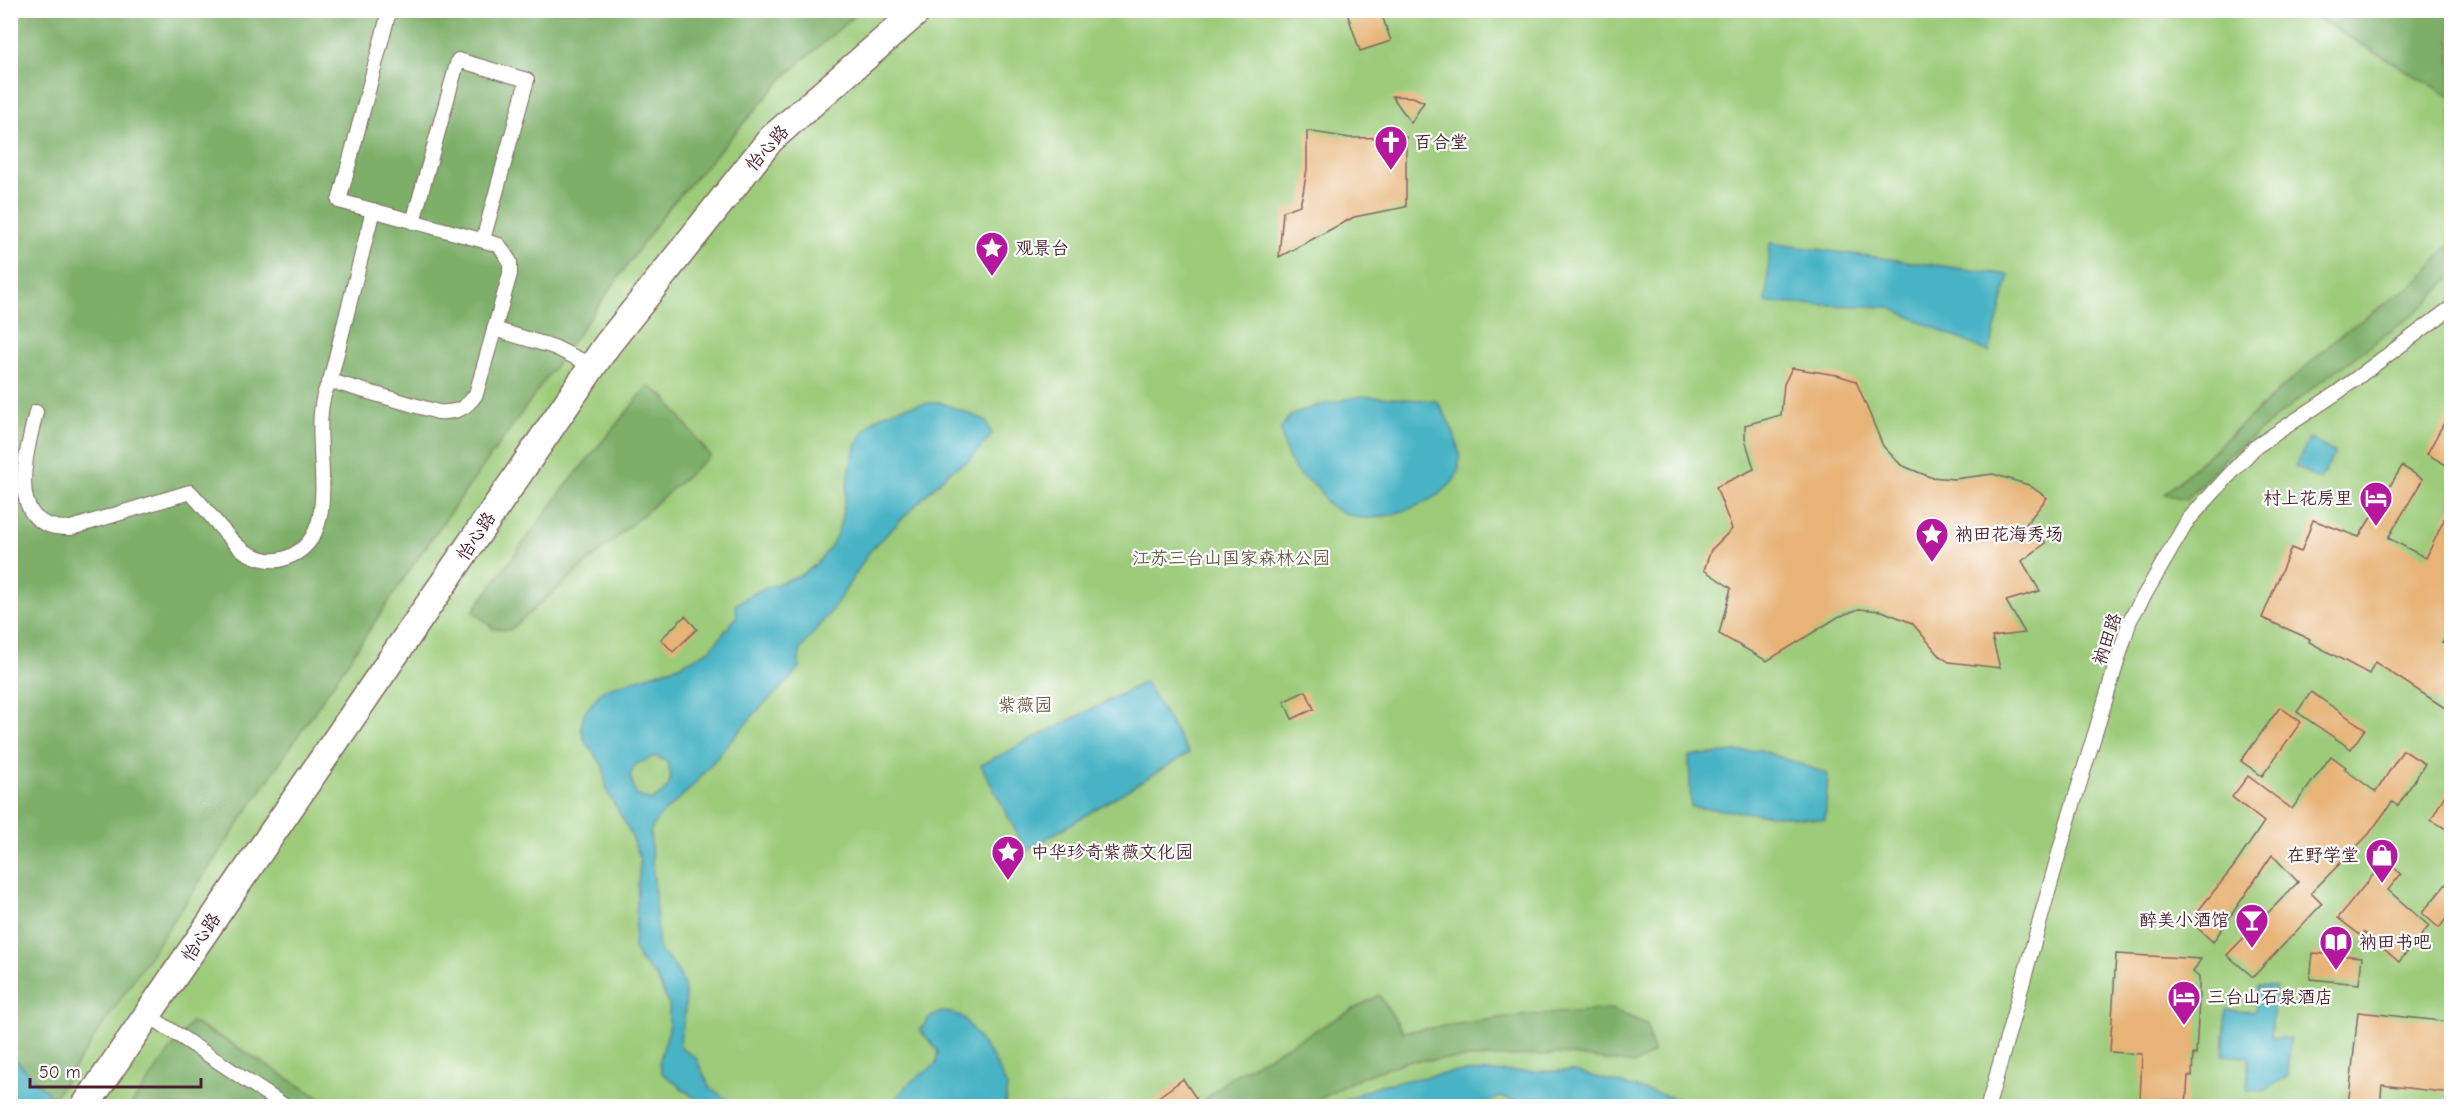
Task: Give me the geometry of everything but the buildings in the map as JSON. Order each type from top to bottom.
[{"type":"street","name":"怡心路","points":[[89,1101],[593,366],[771,139],[919,10]]},
{"type":"lane","points":[[330,381],[426,409],[451,412],[462,409],[470,404],[476,394],[510,274],[510,261],[499,245],[339,201],[389,12]]},
{"type":"lane","points":[[413,222],[458,60],[527,80],[483,240]]},
{"type":"lane","points":[[36,412],[23,480],[26,500],[42,522],[55,527],[71,528],[190,492],[240,547],[267,561],[280,561],[302,548],[315,532],[322,511],[321,401],[330,381],[373,210]]},
{"type":"lane","name":"衲田路","points":[[1988,1107],[2068,821],[2130,620],[2182,530],[2188,520],[2254,448],[2338,392],[2451,307]]},
{"type":"lane","points":[[494,329],[554,347],[593,366]]},
{"type":"lane","points":[[148,1015],[285,1107]]},
{"type":"green space","name":"江苏三台山国家森林公园","points":[[10,11],[2451,11],[2451,1106],[11,1106]]},
{"type":"green space","points":[[11,11],[860,11],[787,74],[666,211],[422,552],[53,1099],[11,1054]]},
{"type":"green space","points":[[2305,11],[2451,11],[2451,97]]},
{"type":"green space","points":[[2451,243],[2451,277],[2420,310],[2319,383],[2227,457],[2186,500],[2165,494],[2343,333],[2421,279]]},
{"type":"green space","points":[[648,386],[663,395],[710,456],[510,630],[494,629],[473,611],[564,488]]},
{"type":"green space","points":[[1379,995],[1403,1032],[1506,1017],[1611,1009],[1647,1024],[1653,1053],[1635,1064],[1562,1054],[1407,1061],[1357,1079],[1307,1106],[1198,1106],[1231,1077]]},
{"type":"green space","points":[[191,1022],[224,1039],[333,1106],[130,1106]]},
{"type":"water","points":[[1770,243],[2009,275],[1989,352],[1888,307],[1766,303]]},
{"type":"water","points":[[1360,396],[1437,401],[1455,436],[1459,456],[1457,474],[1443,491],[1405,510],[1380,517],[1364,518],[1341,512],[1327,503],[1317,487],[1297,472],[1285,448],[1281,428],[1290,416],[1313,407]]},
{"type":"water","points":[[939,402],[985,420],[992,434],[971,459],[949,472],[870,551],[835,606],[800,650],[799,667],[789,680],[755,713],[690,789],[658,818],[650,832],[659,950],[678,972],[685,993],[679,1046],[696,1058],[710,1088],[737,1106],[705,1106],[662,1073],[659,1063],[669,1029],[669,1005],[657,978],[639,959],[634,947],[640,859],[631,834],[607,791],[603,766],[585,741],[581,727],[584,713],[603,690],[679,666],[710,650],[737,616],[735,605],[763,589],[801,575],[821,559],[833,543],[841,520],[851,464],[863,432],[885,414],[917,405]],"holes":[[[656,756],[666,761],[670,774],[669,785],[666,789],[651,801],[636,795],[630,775],[636,764]]]},
{"type":"water","points":[[2310,438],[2335,453],[2320,480],[2295,466]]},
{"type":"water","points":[[1145,682],[1189,753],[1026,851],[981,765]]},
{"type":"water","points":[[1760,750],[1828,774],[1825,820],[1691,807],[1689,756]]},
{"type":"water","points":[[2258,986],[2275,987],[2271,1037],[2290,1039],[2288,1075],[2265,1091],[2247,1090],[2249,1057],[2223,1055],[2226,1010],[2255,1012]]},
{"type":"water","points":[[941,1012],[952,1013],[964,1018],[993,1058],[1007,1087],[1005,1106],[890,1106],[909,1083],[936,1064],[938,1051],[920,1030],[929,1018]]},
{"type":"water","points":[[10,1054],[60,1106],[11,1106]]},
{"type":"water","points":[[1574,1071],[1685,1101],[1694,1106],[1536,1106],[1500,1097],[1475,1106],[1332,1106],[1380,1085],[1453,1072]]},
{"type":"place","name":"百合堂","points":[[1391,171]]},
{"type":"place","name":"观景台","points":[[992,277]]},
{"type":"place","name":"村上花房里","points":[[2376,527]]},
{"type":"place","name":"衲田花海秀场","points":[[1932,563]]},
{"type":"place","name":"中华珍奇紫薇文化园","points":[[1008,881]]},
{"type":"place","name":"在野学堂","points":[[2382,884]]},
{"type":"place","name":"醉美小酒馆","points":[[2252,949]]},
{"type":"place","name":"衲田书吧","points":[[2336,971]]},
{"type":"place","name":"三台山石泉酒店","points":[[2184,1026]]},
{"type":"park label","name":"紫薇园","points":[[1025,705]]}]
